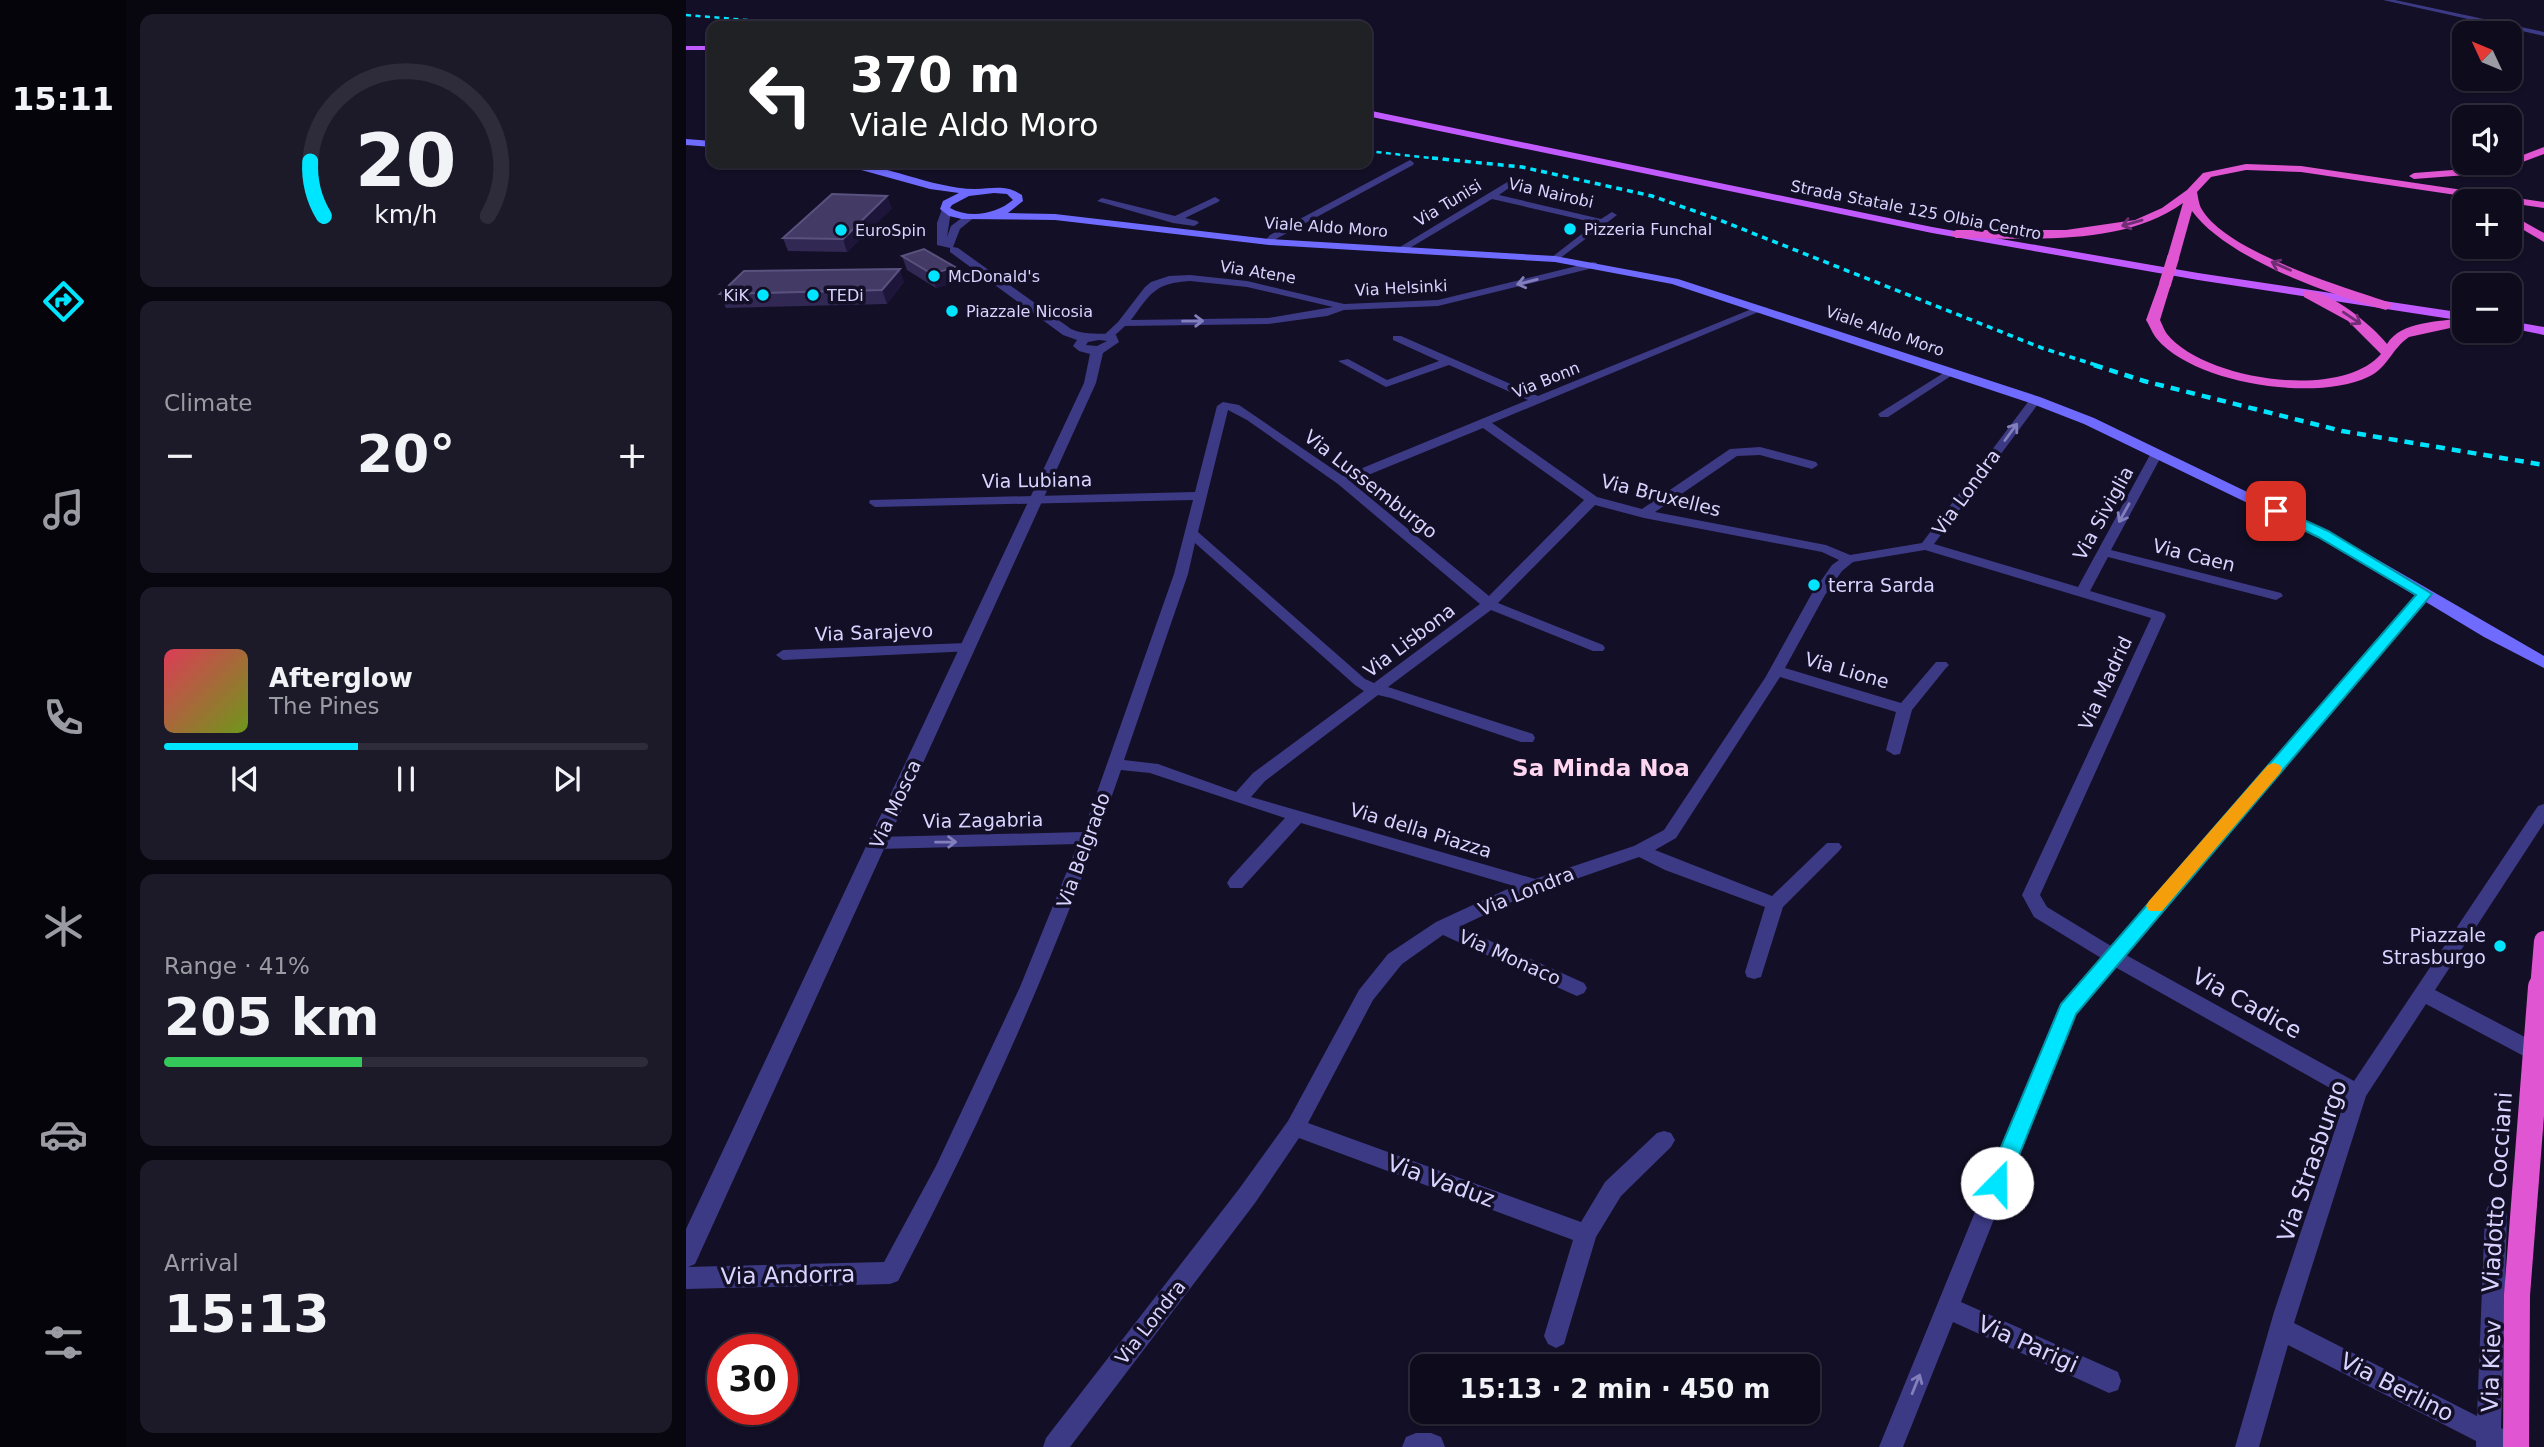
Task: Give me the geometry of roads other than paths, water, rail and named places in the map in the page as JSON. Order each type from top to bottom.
[{"type":"highway","points":[[2336,173],[2408,177],[2493,170],[2544,150]]},
{"type":"highway","points":[[1956,234],[2066,234],[2138,223],[2166,210],[2207,175],[2246,167],[2270,166],[2336,173],[2544,205]]},
{"type":"highway","points":[[2336,173],[2452,198]]},
{"type":"highway","points":[[2195,187],[2153,320],[2162,337],[2189,356],[2227,372],[2263,381],[2309,384],[2330,382],[2351,379],[2376,368],[2396,340],[2416,329],[2452,322]]},
{"type":"highway","points":[[2195,187],[2198,212],[2239,246],[2285,269],[2386,306]]},
{"type":"highway","points":[[2522,224],[2544,238]]},
{"type":"highway","points":[[2308,294],[2332,305],[2374,334],[2388,354]]},
{"type":"highway","name":"Viadotto Cocciani","points":[[2515,1447],[2517,1295],[2544,941]]},
{"type":"main road","points":[[686,49],[707,50]]},
{"type":"main road","name":"Strada Statale 125 Olbia Centro","points":[[1372,114],[1956,234],[2452,317]]},
{"type":"main road","points":[[686,142],[707,144]]},
{"type":"main road","points":[[861,168],[930,186],[977,191]]},
{"type":"main road","points":[[881,173],[927,189],[946,208],[971,216],[1007,210],[1019,200]]},
{"type":"main road","points":[[946,208],[960,195],[977,191]]},
{"type":"main road","name":"Viale Aldo Moro","points":[[977,191],[1006,191],[1016,194],[1019,200],[1030,202],[1055,217]]},
{"type":"main road","name":"Viale Aldo Moro","points":[[985,215],[1055,217],[1269,242],[1555,259],[1674,281],[1763,308],[2035,400],[2089,421],[2323,534],[2544,663]]},
{"type":"main road","points":[[2522,327],[2544,331]]},
{"type":"street","points":[[2386,0],[2544,34]]},
{"type":"street","points":[[1269,242],[1273,237],[1410,163]]},
{"type":"street","name":"Via Tunisi","points":[[1400,250],[1512,183]]},
{"type":"street","name":"Via Nairobi","points":[[1492,195],[1603,222]]},
{"type":"street","points":[[1155,229],[1215,200]]},
{"type":"street","points":[[1102,201],[1194,223]]},
{"type":"street","points":[[946,208],[941,243],[1067,332],[1084,339],[1108,336],[1125,323]]},
{"type":"street","points":[[1555,259],[1612,215]]},
{"type":"street","points":[[951,248],[955,228],[971,216]]},
{"type":"street","name":"Via Helsinki","points":[[1125,323],[1268,321],[1327,313],[1343,307],[1438,303],[1593,265]]},
{"type":"street","name":"Via Atene","points":[[1125,323],[1156,284],[1166,280],[1222,280],[1283,290],[1343,307]]},
{"type":"street","name":"Via Bonn","points":[[1342,481],[1763,308]]},
{"type":"street","points":[[1084,339],[1080,348],[1097,350],[1113,342],[1108,336]]},
{"type":"street","points":[[1397,338],[1537,400]]},
{"type":"street","name":"Via Mosca","points":[[686,1256],[1090,383],[1097,350]]},
{"type":"street","points":[[1344,361],[1386,384],[1449,361]]},
{"type":"street","points":[[1884,414],[1950,372]]},
{"type":"street","name":"Via Londra","points":[[1055,1447],[1247,1196],[1295,1127],[1366,995],[1395,959],[1442,927],[1532,885],[1640,850],[1670,835],[1777,671],[1818,595],[1837,568],[1849,559],[1926,546],[2035,400]]},
{"type":"street","name":"Via Lussemburgo","points":[[1223,406],[1235,407],[1251,417],[1342,481],[1489,604],[1598,648]]},
{"type":"street","name":"Via Belgrado","points":[[890,1273],[944,1172],[1030,987],[1089,838],[1181,574],[1223,406]]},
{"type":"street","name":"Via Bruxelles","points":[[1484,423],[1592,499],[1644,514],[1826,550],[1849,559]]},
{"type":"street","points":[[1644,514],[1734,452],[1760,452],[1812,466]]},
{"type":"street","name":"Via Siviglia","points":[[2082,592],[2157,453]]},
{"type":"street","name":"Via Lubiana","points":[[876,503],[1200,496]]},
{"type":"street","name":"Via Lisbona","points":[[1239,799],[1259,777],[1489,604],[1592,499]]},
{"type":"street","points":[[1193,534],[1360,682],[1374,690],[1393,693],[1527,738]]},
{"type":"street","name":"Via Madrid","points":[[1926,546],[2159,616],[2031,895],[2040,912],[2112,956]]},
{"type":"street","name":"Via Caen","points":[[2103,552],[2276,596]]},
{"type":"street","points":[[1891,1447],[2068,1009],[2425,594]]},
{"type":"street","name":"Via Sarajevo","points":[[783,655],[967,648]]},
{"type":"street","name":"Via Lione","points":[[1894,750],[1904,709],[1941,666]]},
{"type":"street","name":"Via Lione","points":[[1777,671],[1904,709]]},
{"type":"street","name":"Via della Piazza","points":[[1114,764],[1152,768],[1239,799],[1532,885]]},
{"type":"street","name":"Via Strasburgo","points":[[2247,1447],[2281,1329],[2357,1093],[2544,810]]},
{"type":"street","points":[[1236,883],[1298,815]]},
{"type":"street","name":"Via Zagabria","points":[[877,843],[1089,838]]},
{"type":"street","points":[[1754,972],[1774,904],[1833,847]]},
{"type":"street","points":[[1640,850],[1671,865],[1774,904]]},
{"type":"street","name":"Via Monaco","points":[[1442,927],[1577,988]]},
{"type":"street","name":"Via Cadice","points":[[2112,956],[2357,1093]]},
{"type":"street","points":[[2423,993],[2544,1057]]},
{"type":"street","name":"Via Vaduz","points":[[1295,1127],[1586,1234]]},
{"type":"street","points":[[1556,1336],[1586,1234],[1612,1189],[1664,1140]]},
{"type":"street","name":"Via Kiev","points":[[2488,1441],[2496,1213]]},
{"type":"street","name":"Via Andorra","points":[[686,1278],[890,1273]]},
{"type":"street","name":"Via Parigi","points":[[1947,1307],[2109,1381]]},
{"type":"street","name":"Via Berlino","points":[[2281,1329],[2488,1441],[2515,1447]]},
{"type":"street","points":[[1416,1447],[1431,1447]]},
{"type":"railway","points":[[686,15],[759,21]]},
{"type":"railway","points":[[1372,152],[1449,160]]},
{"type":"railway","points":[[1432,158],[1522,167],[1652,196],[1717,219],[2042,348],[2099,366]]},
{"type":"railway","points":[[2094,365],[2144,381],[2342,431],[2544,465]]},
{"type":"place","name":"Pizzeria Funchal","points":[[1570,229]]},
{"type":"place","name":"EuroSpin","points":[[841,230]]},
{"type":"place","name":"McDonald's","points":[[934,276]]},
{"type":"place","name":"KiK","points":[[763,295]]},
{"type":"place","name":"TEDi","points":[[813,295]]},
{"type":"place","name":"Piazzale Nicosia","points":[[952,311]]},
{"type":"place","name":"terra Sarda","points":[[1814,585]]},
{"type":"place","name":"Piazzale Strasburgo","points":[[2500,946]]},
{"type":"district","name":"Sa Minda Noa","points":[[1601,768]]}]
